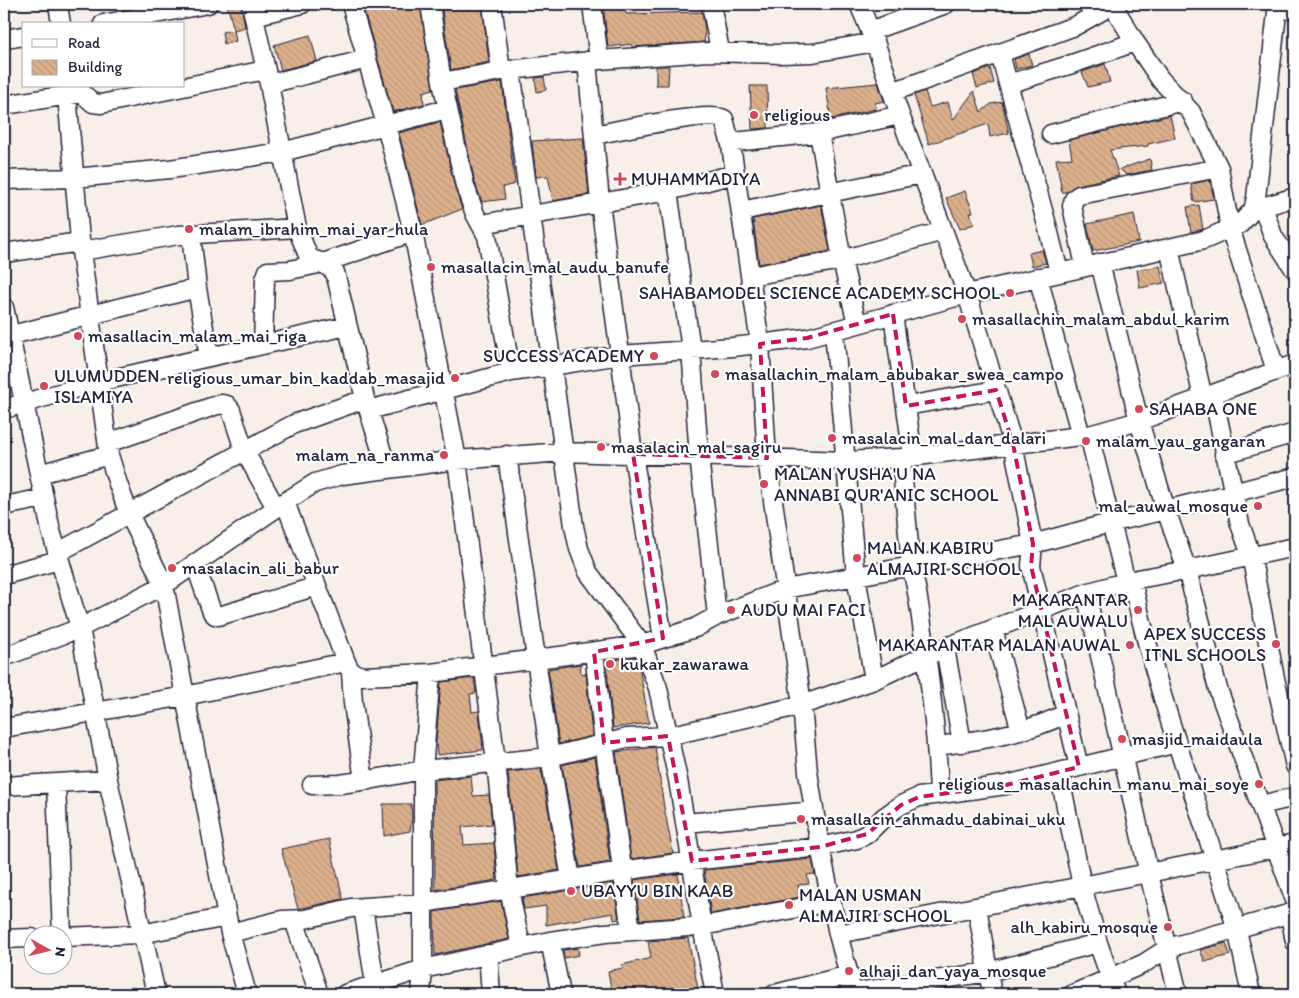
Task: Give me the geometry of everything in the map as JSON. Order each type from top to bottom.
[{"type":"street","points":[[58,4],[61,22]]},
{"type":"street","points":[[114,22],[208,4]]},
{"type":"street","points":[[302,4],[253,10],[297,228],[309,258],[323,263],[335,272],[367,405],[387,468]]},
{"type":"street","points":[[351,4],[386,125],[414,232],[457,460],[496,762],[509,889],[521,947]]},
{"type":"street","points":[[430,4],[447,109],[465,186],[475,214],[487,236],[511,372]]},
{"type":"street","points":[[492,4],[532,215],[563,452],[579,549],[588,572],[642,645],[658,688],[686,823],[715,994]]},
{"type":"street","points":[[592,4],[594,135],[600,202],[634,454],[663,638]]},
{"type":"street","points":[[711,4],[720,52]]},
{"type":"street","points":[[859,4],[967,294],[1012,444],[1033,544],[1031,566],[1079,767]]},
{"type":"street","points":[[442,82],[506,70],[593,61],[720,52],[813,53],[872,36],[946,4]]},
{"type":"street","points":[[1295,10],[1278,6],[1256,198],[1258,209],[1295,270]]},
{"type":"street","points":[[892,92],[1000,54],[1113,10],[1160,79],[1191,112],[1219,168],[1230,228],[1276,371]]},
{"type":"street","points":[[4,39],[22,36]]},
{"type":"street","points":[[1008,84],[1069,66],[1134,42]]},
{"type":"street","points":[[1000,54],[1058,272]]},
{"type":"street","points":[[4,105],[88,93],[96,105],[367,59]]},
{"type":"street","points":[[66,95],[89,315],[108,449],[129,514],[164,585],[228,925],[248,994]]},
{"type":"street","points":[[1052,134],[1182,101]]},
{"type":"street","points":[[4,180],[74,178],[170,169],[282,152],[447,109]]},
{"type":"street","points":[[731,145],[734,142],[819,133],[900,115]]},
{"type":"street","points":[[594,135],[682,119],[718,116],[724,119],[731,145],[760,344],[767,458],[802,705],[814,811],[838,934],[849,975],[851,994],[988,972],[1098,943]]},
{"type":"street","points":[[819,133],[842,260],[857,324]]},
{"type":"street","points":[[1219,168],[1079,195],[1074,199],[1072,206],[1092,265],[1166,510],[1187,570],[1218,689],[1277,849],[1294,908],[1295,942]]},
{"type":"street","points":[[482,224],[668,191],[735,174]]},
{"type":"street","points":[[741,211],[922,174]]},
{"type":"street","points":[[668,191],[691,349],[699,456],[717,616]]},
{"type":"street","points":[[4,575],[58,556],[129,514],[294,424],[367,405],[444,390],[511,372],[620,355],[760,344],[807,338],[967,294],[1204,240],[1240,224],[1258,209],[1295,197]]},
{"type":"street","points":[[4,253],[81,247],[191,234],[297,228]]},
{"type":"street","points":[[750,276],[842,260],[943,231]]},
{"type":"street","points":[[263,345],[265,279],[268,271],[290,270],[323,263],[414,232]]},
{"type":"street","points":[[191,234],[197,288],[209,357]]},
{"type":"street","points":[[1169,248],[1224,454],[1240,524],[1251,555],[1275,678],[1295,766]]},
{"type":"street","points":[[1038,277],[1110,523],[1236,929],[1251,994]]},
{"type":"street","points":[[7,336],[197,288]]},
{"type":"street","points":[[4,307],[7,336],[24,403],[44,498],[58,556],[80,628],[108,780],[156,994]]},
{"type":"street","points":[[893,314],[906,406],[911,566],[915,580],[926,655],[937,746],[940,793]]},
{"type":"street","points":[[4,409],[98,382],[347,326]]},
{"type":"street","points":[[834,331],[856,576],[874,680]]},
{"type":"street","points":[[4,657],[80,628],[164,585],[281,505],[315,484],[342,475],[457,460],[563,452],[847,461],[907,458],[1085,436],[1139,421],[1295,364]]},
{"type":"street","points":[[906,406],[996,390]]},
{"type":"street","points":[[39,474],[222,404],[227,405],[231,410],[244,450],[281,505],[317,586],[349,667],[363,774],[369,780]]},
{"type":"street","points":[[1224,454],[1295,433]]},
{"type":"street","points":[[507,455],[550,757],[571,879]]},
{"type":"street","points":[[4,728],[96,710],[349,667],[362,676],[431,674],[642,645],[695,628],[717,616],[785,589],[1033,544],[1295,477]]},
{"type":"street","points":[[4,506],[44,498]]},
{"type":"street","points":[[312,785],[340,784],[423,770],[550,757],[627,738],[668,736],[802,705],[874,680],[926,655],[1086,593],[1129,581],[1295,547]]},
{"type":"street","points":[[195,564],[212,612],[219,616],[317,586]]},
{"type":"street","points":[[1086,593],[1178,994]]},
{"type":"street","points":[[993,629],[1021,731]]},
{"type":"street","points":[[945,648],[962,743]]},
{"type":"street","points":[[594,652],[604,743],[631,931]]},
{"type":"street","points":[[421,994],[423,969],[423,770],[431,674]]},
{"type":"street","points":[[937,746],[994,738],[1049,722],[1065,714]]},
{"type":"street","points":[[72,936],[142,934],[294,920],[363,907],[423,904],[622,870],[820,847],[857,839],[867,834],[884,817],[901,805],[919,797],[1006,785],[1178,743]]},
{"type":"street","points":[[1059,772],[1082,886],[1098,943],[1116,994]]},
{"type":"street","points":[[4,786],[108,780]]},
{"type":"street","points":[[56,782],[62,926]]},
{"type":"street","points":[[1261,806],[1295,797]]},
{"type":"street","points":[[686,823],[814,811]]},
{"type":"street","points":[[838,934],[1295,844]]},
{"type":"street","points":[[346,994],[423,969],[550,941],[605,933],[702,926],[832,902]]},
{"type":"street","points":[[363,907],[376,984]]},
{"type":"street","points":[[977,907],[992,994]]},
{"type":"street","points":[[1073,994],[1142,964],[1168,948],[1236,929],[1294,908]]},
{"type":"street","points":[[294,920],[319,994]]},
{"type":"street","points":[[4,939],[22,938]]},
{"type":"street","points":[[550,941],[561,994]]},
{"type":"street","points":[[488,954],[491,994]]},
{"type":"street","points":[[775,994],[849,975]]},
{"type":"highlighted area","points":[[893,314],[906,406],[996,390],[1013,444],[1033,544],[1031,566],[1079,767],[1006,785],[919,797],[901,805],[867,834],[820,847],[692,861],[668,736],[604,743],[594,652],[663,638],[633,454],[767,458],[760,344],[807,338]]},
{"type":"building","points":[[227,4],[241,4],[245,27],[234,30]]},
{"type":"building","points":[[362,4],[420,4],[433,89],[423,92],[424,104],[393,112]]},
{"type":"building","points":[[441,4],[482,4],[489,62],[451,70]]},
{"type":"building","points":[[603,4],[625,4],[626,14],[702,12],[705,30],[704,42],[632,47],[632,44],[608,47]]},
{"type":"building","points":[[234,30],[236,41],[224,44],[222,32]]},
{"type":"building","points":[[310,35],[317,61],[281,70],[274,45]]},
{"type":"building","points":[[1029,54],[1032,65],[1016,69],[1014,59]]},
{"type":"building","points":[[1105,64],[1110,82],[1088,87],[1082,72]]},
{"type":"building","points":[[656,66],[669,66],[668,85],[656,85]]},
{"type":"building","points":[[990,68],[994,83],[977,88],[973,74]]},
{"type":"building","points":[[544,77],[546,90],[537,92],[535,78]]},
{"type":"building","points":[[502,82],[515,184],[503,187],[505,199],[482,202],[475,183],[455,90]]},
{"type":"building","points":[[878,83],[884,101],[875,103],[876,109],[831,119],[826,88]]},
{"type":"building","points":[[750,86],[767,86],[768,128],[752,129]]},
{"type":"building","points":[[925,91],[930,107],[948,102],[953,120],[974,91],[981,112],[991,104],[1002,102],[1009,133],[990,137],[988,124],[929,144],[914,95]]},
{"type":"building","points":[[1170,115],[1175,138],[1148,144],[1148,146],[1110,150],[1119,176],[1077,185],[1067,192],[1062,192],[1056,159],[1072,158],[1069,140]]},
{"type":"building","points":[[440,122],[455,188],[462,209],[422,225],[399,133]]},
{"type":"building","points":[[583,138],[589,194],[553,201],[548,176],[536,177],[532,141]]},
{"type":"building","points":[[1150,159],[1152,170],[1126,175],[1120,169]]},
{"type":"building","points":[[1210,180],[1214,199],[1194,202],[1191,184]]},
{"type":"building","points":[[965,191],[973,212],[970,213],[974,224],[960,229],[946,198]]},
{"type":"building","points":[[821,205],[830,251],[759,264],[753,219]]},
{"type":"building","points":[[1199,205],[1203,229],[1191,232],[1187,207]]},
{"type":"building","points":[[1134,214],[1139,242],[1093,251],[1087,224]]},
{"type":"building","points":[[1042,250],[1046,263],[1032,266],[1029,253]]},
{"type":"building","points":[[1160,266],[1164,283],[1140,288],[1137,270]]},
{"type":"building","points":[[635,657],[640,671],[649,723],[613,728],[606,661]]},
{"type":"building","points":[[580,664],[581,674],[586,673],[592,736],[559,744],[548,669]]},
{"type":"building","points":[[474,678],[476,693],[470,694],[472,712],[479,711],[483,750],[437,755],[436,742],[441,682]]},
{"type":"building","points":[[655,747],[673,853],[631,859],[616,752]]},
{"type":"building","points":[[595,757],[610,862],[580,867],[562,765]]},
{"type":"building","points":[[541,769],[559,870],[518,877],[508,772]]},
{"type":"building","points":[[471,776],[473,796],[489,795],[492,824],[462,827],[464,845],[494,843],[497,880],[435,890],[434,780]]},
{"type":"building","points":[[383,804],[411,804],[412,818],[410,831],[384,836]]},
{"type":"building","points":[[329,839],[343,899],[298,909],[281,849]]},
{"type":"building","points":[[812,859],[815,874],[807,875],[809,884],[798,885],[800,897],[711,914],[704,870]]},
{"type":"building","points":[[678,874],[684,917],[640,920],[634,880]]},
{"type":"building","points":[[613,883],[619,919],[614,920],[613,913],[546,925],[546,906],[524,909],[522,898]]},
{"type":"building","points":[[501,901],[509,939],[435,955],[434,912]]},
{"type":"building","points":[[688,938],[699,994],[672,994],[672,989],[646,994],[612,994],[608,971],[623,968],[622,965],[651,958],[648,941]]},
{"type":"building","points":[[1226,943],[1230,955],[1205,962],[1200,950]]},
{"type":"building","points":[[578,948],[579,955],[564,958],[563,950]]},
{"type":"place","name":"religious","points":[[754,115]]},
{"type":"place","name":"MUHAMMADIYA","points":[[620,179]]},
{"type":"place","name":"malam_ibrahim_mai_yar_hula","points":[[189,229]]},
{"type":"place","name":"masallacin_mal_audu_banufe","points":[[431,267]]},
{"type":"place","name":"SAHABAMODEL SCIENCE ACADEMY SCHOOL","points":[[1010,293]]},
{"type":"place","name":"masallachin_malam_abdul_karim","points":[[962,319]]},
{"type":"place","name":"masallacin_malam_mai_riga","points":[[78,336]]},
{"type":"place","name":"SUCCESS ACADEMY","points":[[654,356]]},
{"type":"place","name":"masallachin_malam_abubakar_swea_campo","points":[[715,374]]},
{"type":"place","name":"religious_umar_bin_kaddab_masajid","points":[[455,378]]},
{"type":"place","name":"ULUMUDDEN ISLAMIYA","points":[[44,386]]},
{"type":"place","name":"SAHABA ONE","points":[[1139,409]]},
{"type":"place","name":"masalacin_mal_dan_dalari","points":[[832,438]]},
{"type":"place","name":"malam_yau_gangaran","points":[[1086,441]]},
{"type":"place","name":"masalacin_mal_sagiru","points":[[601,447]]},
{"type":"place","name":"malam_na_ranma","points":[[444,455]]},
{"type":"place","name":"MALAN YUSHA'U NA ANNABI QUR'ANIC SCHOOL","points":[[764,484]]},
{"type":"place","name":"mal_auwal_mosque","points":[[1258,506]]},
{"type":"place","name":"MALAN KABIRU ALMAJIRI SCHOOL","points":[[857,558]]},
{"type":"place","name":"masalacin_ali_babur","points":[[172,568]]},
{"type":"place","name":"AUDU MAI FACI","points":[[731,610]]},
{"type":"place","name":"MAKARANTAR MAL AUWALU","points":[[1138,610]]},
{"type":"place","name":"APEX SUCCESS ITNL SCHOOLS","points":[[1276,644]]},
{"type":"place","name":"MAKARANTAR MALAN AUWAL","points":[[1130,645]]},
{"type":"place","name":"kukar_zawarawa","points":[[610,664]]},
{"type":"place","name":"masjid_maidaula","points":[[1122,739]]},
{"type":"place","name":"religious__masallachin__manu_mai_soye","points":[[1259,784]]},
{"type":"place","name":"masallacin_ahmadu_dabinai_uku","points":[[801,819]]},
{"type":"place","name":"UBAYYU BIN KAAB","points":[[571,891]]},
{"type":"place","name":"MALAN USMAN ALMAJIRI SCHOOL","points":[[789,905]]},
{"type":"place","name":"alh_kabiru_mosque","points":[[1168,927]]},
{"type":"place","name":"alhaji_dan_yaya_mosque","points":[[849,971]]}]
